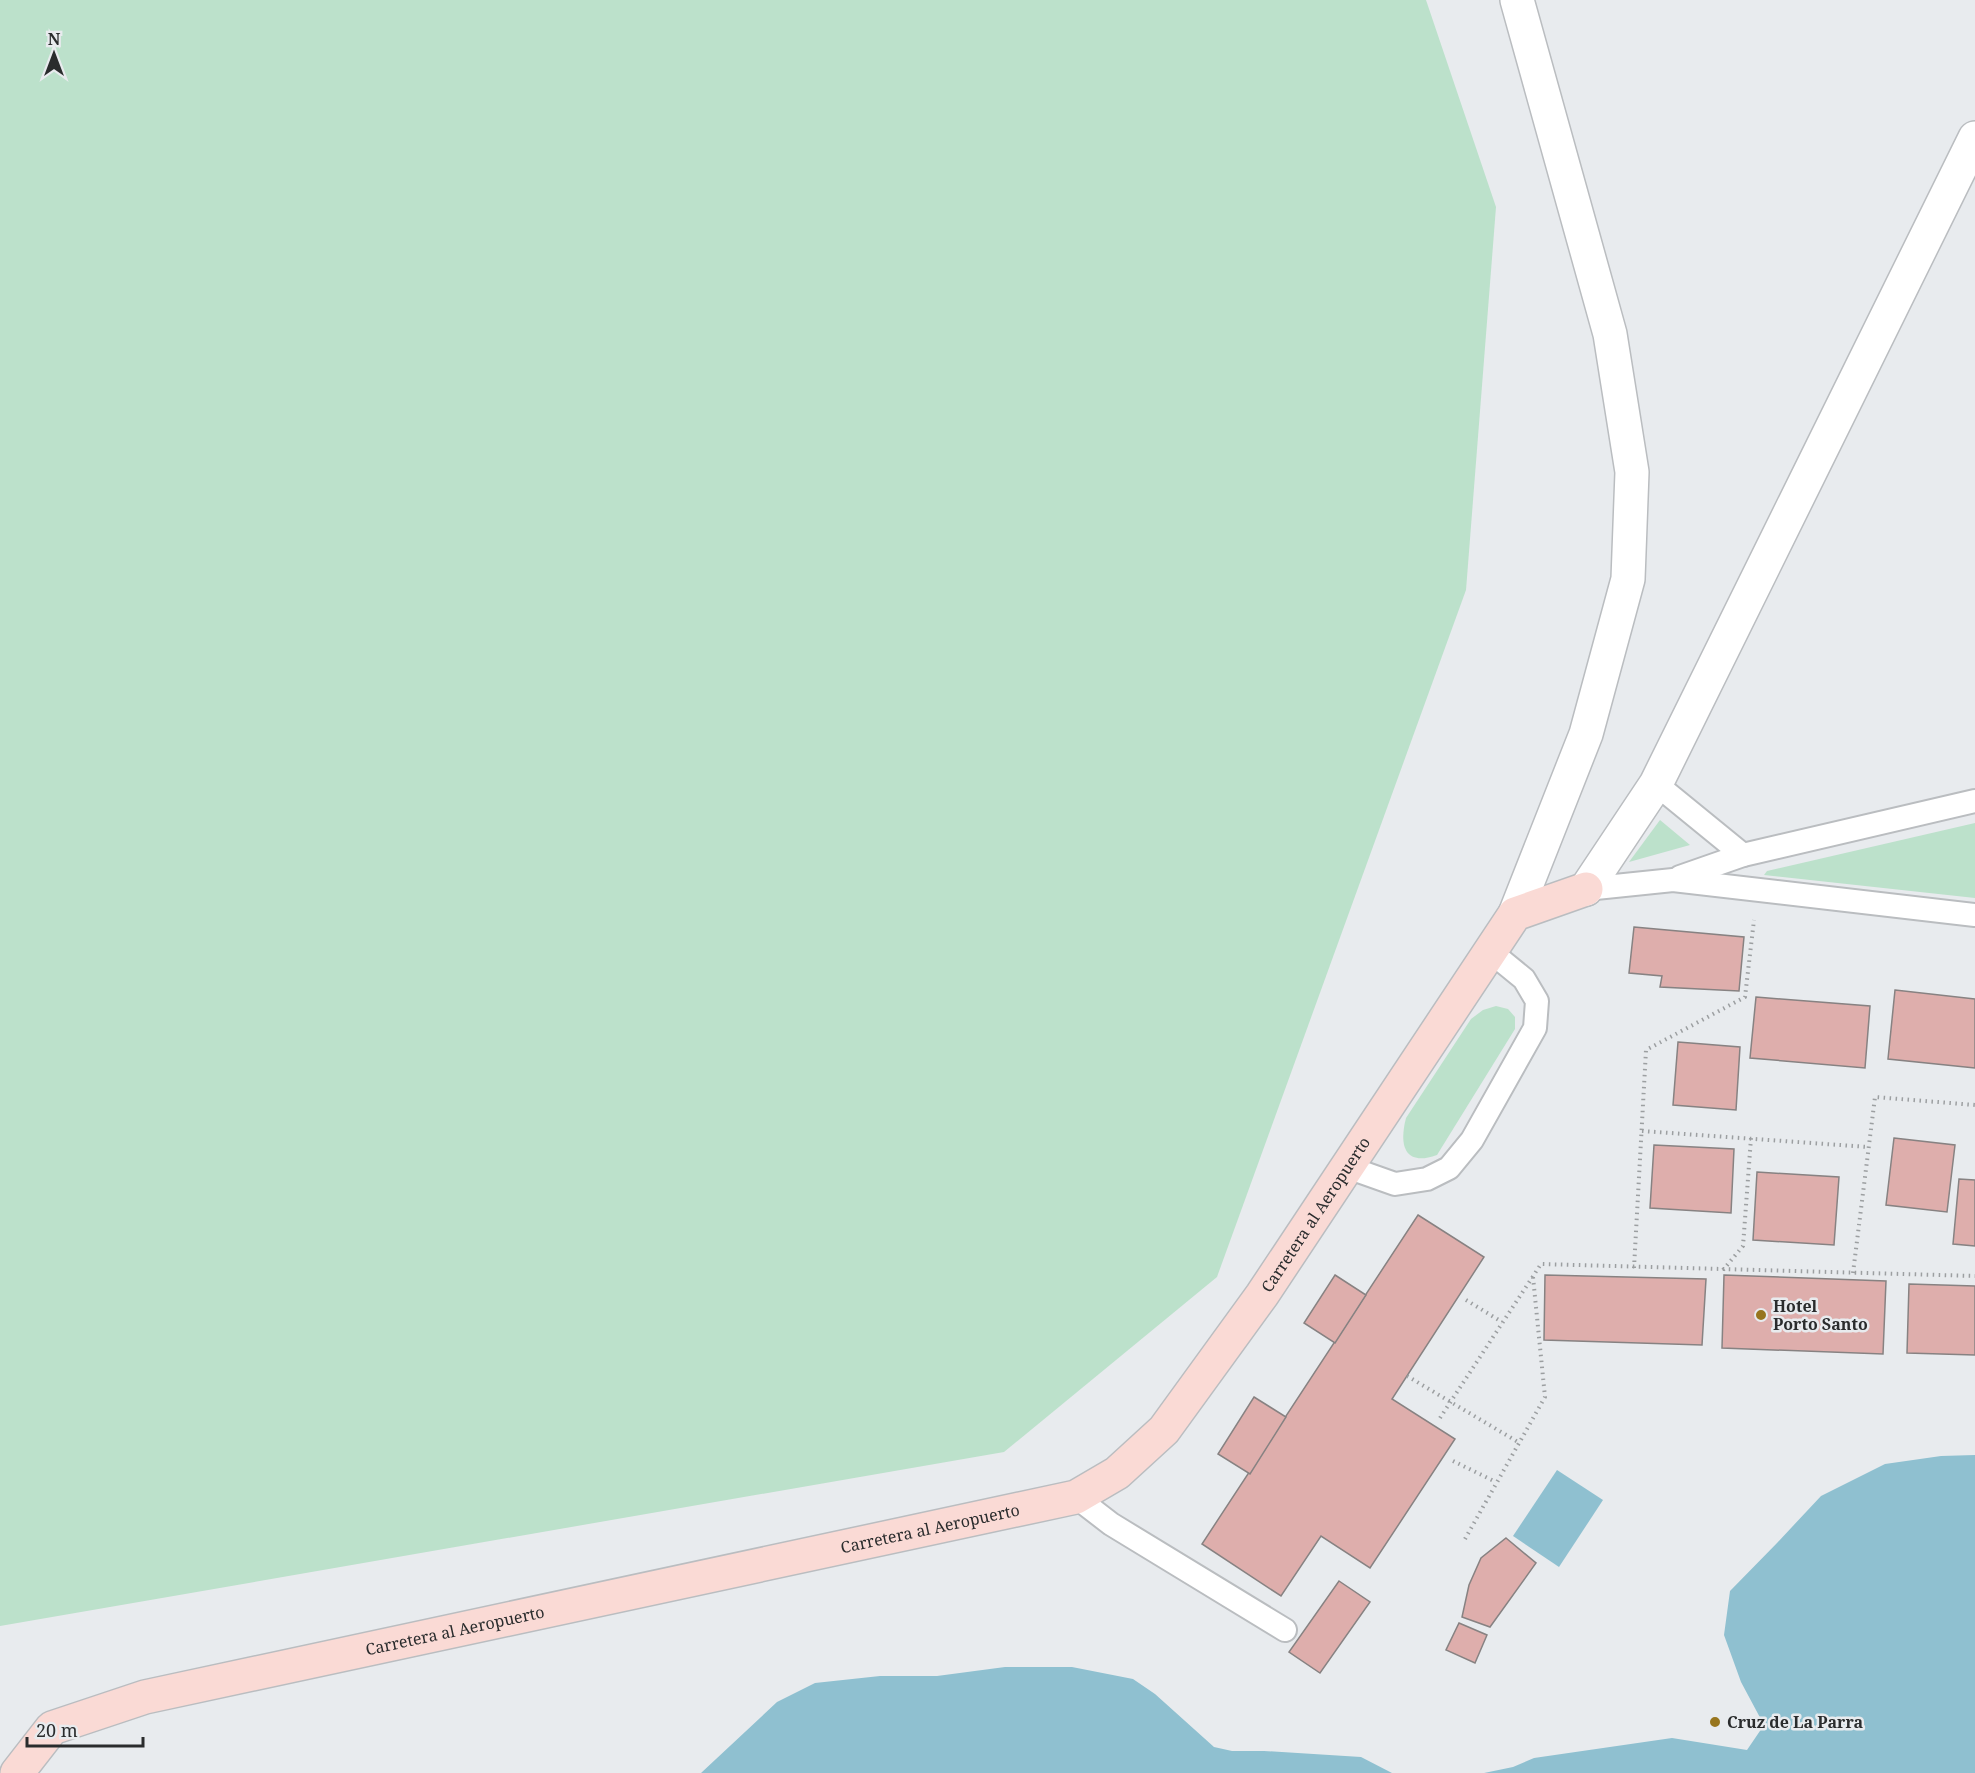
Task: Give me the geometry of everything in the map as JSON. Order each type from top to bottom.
[{"type":"main road","points":[[1515,914],[1586,889]]},
{"type":"main road","name":"Carretera al Aeropuerto","points":[[17,1773],[52,1728],[145,1697],[1076,1497],[1117,1473],[1164,1430],[1262,1295],[1515,914]]},
{"type":"street","points":[[1515,914],[1586,734],[1628,579],[1632,472],[1610,334],[1517,0]]},
{"type":"street","points":[[1586,889],[1656,784],[1975,138]]},
{"type":"lane","points":[[1656,784],[1743,855]]},
{"type":"lane","points":[[1673,880],[1743,855],[1975,801]]},
{"type":"lane","points":[[1586,889],[1673,880],[1975,915]]},
{"type":"lane","points":[[1347,1167],[1395,1184],[1427,1179],[1449,1168],[1472,1140],[1535,1028],[1537,1001],[1524,979],[1491,952]]},
{"type":"lane","points":[[1076,1497],[1111,1524],[1285,1630]]},
{"type":"path","points":[[1634,1268],[1646,1050],[1745,997],[1757,889]]},
{"type":"path","points":[[1853,1273],[1875,1097],[1975,1106]]},
{"type":"path","points":[[1642,1131],[1868,1147]]},
{"type":"path","points":[[1724,1270],[1743,1246],[1751,1138]]},
{"type":"path","points":[[1440,1418],[1449,1401],[1542,1264],[1975,1276]]},
{"type":"path","points":[[1465,1539],[1545,1397],[1533,1276]]},
{"type":"path","points":[[1466,1300],[1502,1322]]},
{"type":"path","points":[[1407,1376],[1518,1442]]},
{"type":"path","points":[[1453,1461],[1496,1482]]},
{"type":"green space","points":[[0,0],[1426,0],[1496,207],[1466,590],[1217,1277],[1004,1452],[0,1626]]},
{"type":"green space","points":[[1660,820],[1690,845],[1629,862]]},
{"type":"green space","points":[[1975,823],[1975,898],[1764,875],[1767,871]]},
{"type":"green space","points":[[1496,1006],[1508,1009],[1515,1017],[1515,1029],[1437,1155],[1426,1158],[1411,1156],[1404,1145],[1406,1118],[1471,1019],[1483,1010]]},
{"type":"water","points":[[1975,1455],[1975,1773],[1484,1773],[1513,1767],[1534,1758],[1672,1738],[1747,1750],[1764,1725],[1741,1682],[1724,1635],[1730,1591],[1821,1496],[1885,1464],[1941,1456]]},
{"type":"water","points":[[1557,1470],[1603,1500],[1559,1567],[1513,1536]]},
{"type":"water","points":[[1005,1667],[1072,1667],[1133,1679],[1155,1694],[1214,1747],[1232,1751],[1361,1757],[1392,1773],[701,1773],[777,1702],[815,1683],[880,1676],[937,1676]]},
{"type":"building","points":[[1634,927],[1744,937],[1739,991],[1660,987],[1662,976],[1629,973]]},
{"type":"building","points":[[1895,990],[1975,999],[1975,1068],[1888,1059]]},
{"type":"building","points":[[1756,997],[1870,1006],[1865,1068],[1750,1058]]},
{"type":"building","points":[[1678,1042],[1740,1047],[1736,1110],[1673,1105]]},
{"type":"building","points":[[1894,1138],[1955,1145],[1947,1212],[1886,1205]]},
{"type":"building","points":[[1654,1145],[1734,1149],[1731,1213],[1650,1208]]},
{"type":"building","points":[[1757,1172],[1839,1177],[1834,1245],[1753,1240]]},
{"type":"building","points":[[1959,1179],[1975,1180],[1975,1246],[1953,1244]]},
{"type":"building","points":[[1418,1215],[1484,1257],[1392,1399],[1455,1439],[1370,1568],[1321,1536],[1281,1596],[1202,1544]]},
{"type":"building","points":[[1335,1275],[1366,1295],[1335,1343],[1304,1323]]},
{"type":"building","points":[[1545,1275],[1706,1279],[1702,1345],[1544,1340]]},
{"type":"building","points":[[1724,1275],[1886,1281],[1883,1354],[1722,1348]]},
{"type":"building","points":[[1909,1284],[1975,1286],[1975,1355],[1907,1353]]},
{"type":"building","points":[[1254,1397],[1286,1417],[1250,1474],[1218,1454]]},
{"type":"building","points":[[1506,1538],[1536,1563],[1490,1627],[1462,1617],[1469,1585],[1481,1558]]},
{"type":"building","points":[[1339,1581],[1370,1602],[1320,1673],[1289,1652]]},
{"type":"building","points":[[1459,1623],[1487,1635],[1475,1663],[1446,1650]]},
{"type":"place","name":"Hotel Porto Santo","points":[[1761,1315]]},
{"type":"place","name":"Cruz de La Parra","points":[[1715,1722]]}]
